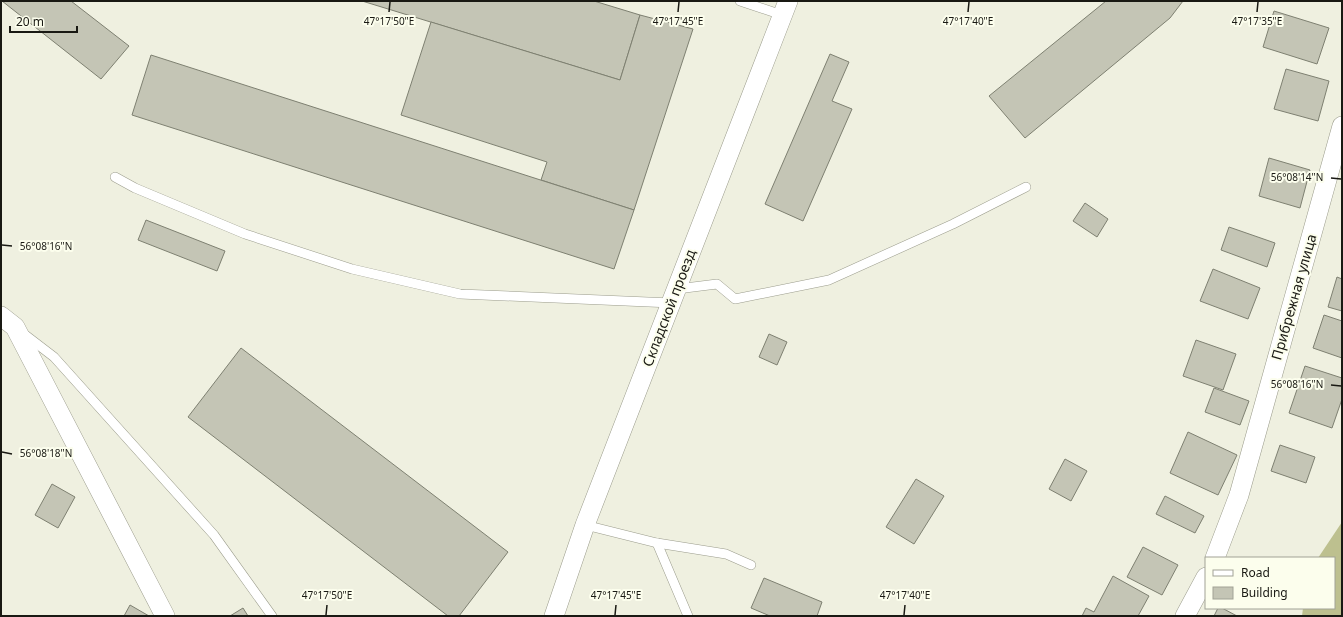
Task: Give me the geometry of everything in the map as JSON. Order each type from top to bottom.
[{"type":"street","name":"Складской проезд","points":[[554,616],[586,525],[785,8]]},
{"type":"street","name":"Прибрежная улица","points":[[1215,557],[1239,495],[1342,126]]},
{"type":"street","points":[[8,321],[165,616]]},
{"type":"street","points":[[1185,616],[1205,579]]},
{"type":"lane","points":[[740,1],[785,8]]},
{"type":"lane","points":[[115,177],[135,188],[245,234],[352,269],[460,294],[674,296],[717,284],[735,298],[829,280],[953,224],[1026,187]]},
{"type":"lane","points":[[8,321],[54,357],[214,535],[272,616]]},
{"type":"lane","points":[[586,525],[657,543],[726,554],[751,565]]},
{"type":"lane","points":[[657,543],[688,616]]},
{"type":"green space","points":[[1342,522],[1342,616],[1302,616],[1303,609],[1335,609],[1335,557],[1319,557]]},
{"type":"building","points":[[2,1],[71,1],[129,46],[101,79]]},
{"type":"building","points":[[362,1],[594,1],[640,15],[620,80]]},
{"type":"building","points":[[1106,1],[1183,1],[1170,18],[1025,138],[989,96]]},
{"type":"building","points":[[1274,11],[1329,28],[1317,64],[1263,47]]},
{"type":"building","points":[[640,15],[693,29],[634,210],[541,180],[547,162],[401,115],[431,22],[620,80]]},
{"type":"building","points":[[830,54],[849,62],[832,101],[852,109],[803,221],[765,204]]},
{"type":"building","points":[[151,55],[634,210],[614,269],[132,115]]},
{"type":"building","points":[[1286,69],[1329,81],[1318,121],[1274,109]]},
{"type":"building","points":[[1269,158],[1310,170],[1300,208],[1259,196]]},
{"type":"building","points":[[1085,203],[1108,219],[1097,237],[1073,221]]},
{"type":"building","points":[[146,220],[225,251],[217,271],[138,240]]},
{"type":"building","points":[[1229,227],[1275,243],[1267,267],[1221,250]]},
{"type":"building","points":[[1213,269],[1260,288],[1248,319],[1200,301]]},
{"type":"building","points":[[1337,277],[1342,279],[1342,311],[1328,307]]},
{"type":"building","points":[[1324,315],[1342,321],[1342,358],[1313,348]]},
{"type":"building","points":[[769,334],[787,342],[777,365],[759,357]]},
{"type":"building","points":[[1196,340],[1236,354],[1223,390],[1183,376]]},
{"type":"building","points":[[241,348],[508,552],[459,616],[448,616],[188,417]]},
{"type":"building","points":[[1305,366],[1342,378],[1342,399],[1332,428],[1289,413]]},
{"type":"building","points":[[1214,388],[1249,401],[1240,425],[1205,412]]},
{"type":"building","points":[[1188,432],[1237,455],[1218,495],[1170,473]]},
{"type":"building","points":[[1280,445],[1315,457],[1306,483],[1271,471]]},
{"type":"building","points":[[1065,459],[1087,471],[1071,501],[1049,489]]},
{"type":"building","points":[[916,479],[944,496],[914,544],[886,527]]},
{"type":"building","points":[[52,484],[75,497],[58,528],[35,515]]},
{"type":"building","points":[[1165,496],[1204,516],[1195,533],[1156,514]]},
{"type":"building","points":[[1143,547],[1178,565],[1162,595],[1127,577]]},
{"type":"building","points":[[1113,576],[1149,596],[1138,616],[1082,616],[1086,608],[1094,612]]},
{"type":"building","points":[[764,578],[822,602],[817,616],[770,616],[751,608]]},
{"type":"building","points":[[130,605],[149,616],[124,616]]},
{"type":"building","points":[[243,608],[248,616],[230,616]]},
{"type":"building","points":[[1218,609],[1224,609],[1237,616],[1214,616]]}]
